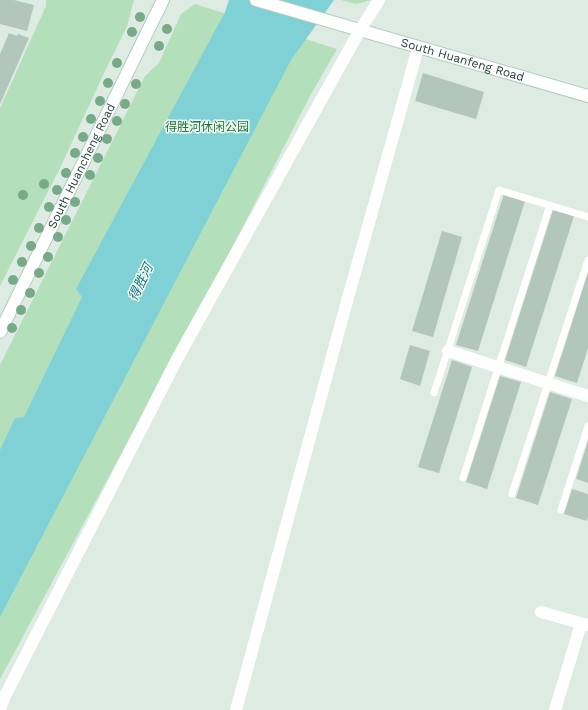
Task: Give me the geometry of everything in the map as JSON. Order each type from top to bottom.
[{"type":"street","name":"South Huancheng Road","points":[[0,332],[163,0]]},
{"type":"street","name":"South Huanfeng Road","points":[[256,0],[588,96]]},
{"type":"street","points":[[0,709],[177,359],[360,30],[379,0]]},
{"type":"street","points":[[236,710],[418,48]]},
{"type":"street","points":[[448,351],[588,396]]},
{"type":"street","points":[[541,612],[584,625],[555,710]]},
{"type":"lane","points":[[434,393],[499,190],[588,217]]},
{"type":"lane","points":[[463,478],[550,206]]},
{"type":"lane","points":[[512,494],[588,260]]},
{"type":"lane","points":[[561,510],[588,426]]},
{"type":"green space","points":[[46,0],[134,0],[127,26],[60,168],[0,286],[0,108],[46,6]]},
{"type":"green space","points":[[341,0],[371,0],[356,4]]},
{"type":"green space","name":"得胜河休闲公园","points":[[195,4],[337,49],[310,96],[233,246],[0,679],[0,365],[145,76],[159,63],[181,14]]},
{"type":"water","name":"得胜河","points":[[229,0],[334,0],[291,60],[0,617],[0,450],[15,418],[24,417],[82,297],[76,289],[225,12]]},
{"type":"building","points":[[0,0],[14,0],[34,5],[27,31],[0,24]]},
{"type":"building","points":[[9,33],[17,36],[18,34],[29,38],[0,104],[0,54]]},
{"type":"building","points":[[423,73],[484,92],[476,119],[415,101]]},
{"type":"building","points":[[504,194],[525,201],[478,351],[456,345]]},
{"type":"building","points":[[553,210],[574,216],[526,367],[505,360]]},
{"type":"building","points":[[442,231],[462,237],[433,337],[412,331]]},
{"type":"building","points":[[588,272],[588,348],[577,383],[555,376]]},
{"type":"building","points":[[410,345],[430,351],[420,386],[400,379]]},
{"type":"building","points":[[452,360],[472,367],[439,473],[418,467]]},
{"type":"building","points":[[500,376],[521,382],[487,489],[466,482]]},
{"type":"building","points":[[550,392],[572,399],[538,505],[516,498]]},
{"type":"building","points":[[588,441],[588,483],[576,479]]},
{"type":"building","points":[[572,489],[588,494],[587,521],[564,514]]}]
